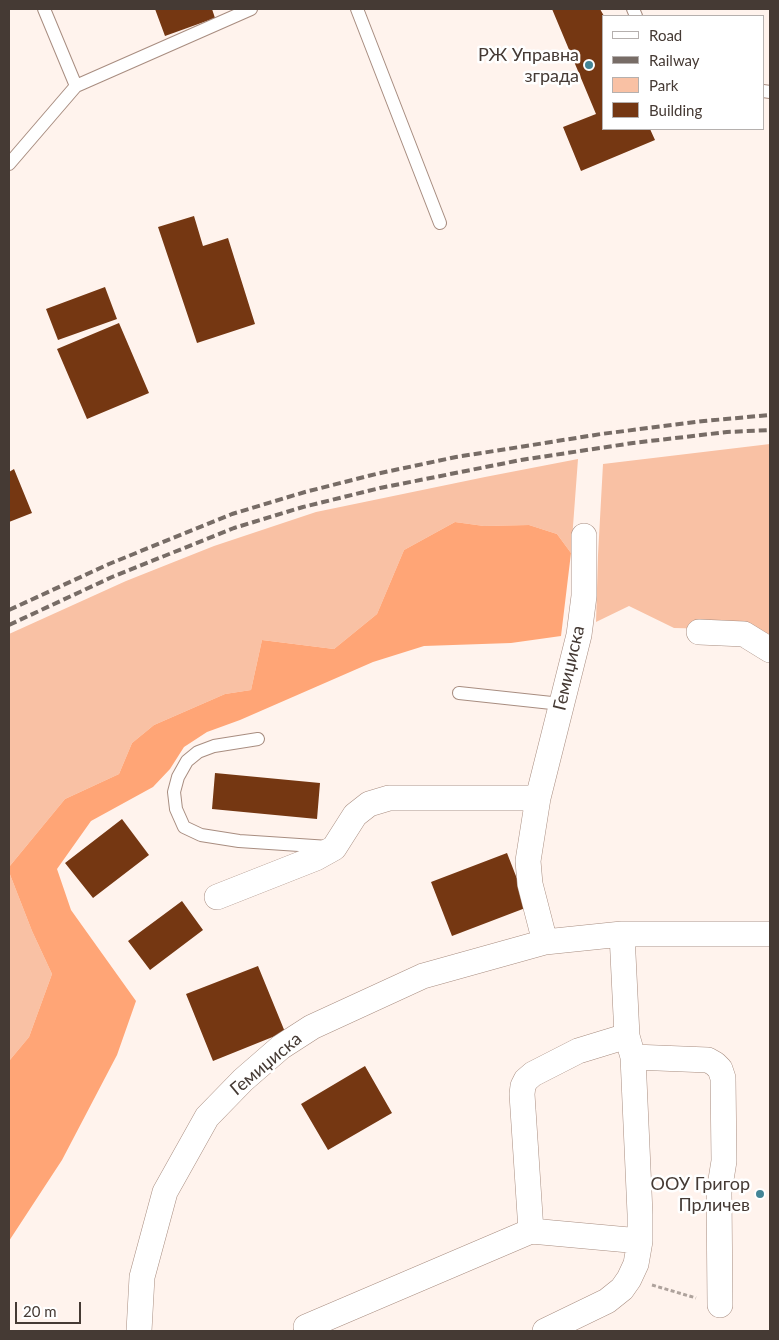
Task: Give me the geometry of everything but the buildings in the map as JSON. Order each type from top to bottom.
[{"type":"street","name":"Гемиџиска","points":[[545,942],[530,884],[528,861],[538,798],[579,635],[584,596],[584,536]]},
{"type":"street","points":[[699,632],[744,634],[770,650]]},
{"type":"street","points":[[217,897],[316,858],[334,848],[355,814],[369,804],[389,798],[538,798]]},
{"type":"street","name":"Гемиџиска","points":[[139,1331],[142,1277],[164,1192],[207,1117],[243,1080],[281,1047],[312,1027],[345,1010],[423,976],[545,942],[622,934],[770,934]]},
{"type":"street","points":[[545,1331],[607,1301],[622,1289],[636,1264],[640,1241],[622,934]]},
{"type":"street","points":[[531,1231],[522,1094],[526,1080],[533,1074],[578,1052],[630,1047],[708,1060],[720,1069],[723,1078],[724,1161],[719,1192],[720,1305]]},
{"type":"street","points":[[306,1327],[531,1231],[640,1241]]},
{"type":"lane","points":[[44,9],[76,86]]},
{"type":"lane","points":[[9,164],[76,86],[251,9]]},
{"type":"lane","points":[[357,9],[440,223]]},
{"type":"lane","points":[[458,693],[561,704]]},
{"type":"lane","points":[[258,738],[214,746],[198,752],[187,761],[178,777],[174,792],[176,810],[184,827],[201,835],[239,841],[334,848]]},
{"type":"path","points":[[629,1279],[720,1305]]},
{"type":"green space","points":[[770,444],[770,637],[758,630],[674,628],[629,606],[596,622],[603,464]]},
{"type":"green space","points":[[578,459],[571,553],[557,534],[529,525],[484,526],[455,522],[404,550],[377,614],[334,649],[262,640],[251,690],[225,694],[154,725],[132,743],[119,774],[65,799],[9,867],[9,634],[126,581],[214,546],[316,512]]},
{"type":"green space","points":[[9,872],[32,931],[52,974],[29,1037],[9,1061]]},
{"type":"shaded area","points":[[455,522],[484,526],[529,525],[557,534],[571,553],[561,636],[511,643],[424,646],[373,662],[240,720],[207,732],[184,747],[170,769],[153,787],[91,821],[57,869],[71,910],[136,1001],[117,1055],[62,1160],[9,1241],[9,1061],[29,1037],[52,974],[32,931],[9,872],[9,867],[65,799],[119,774],[132,743],[154,725],[225,694],[251,690],[262,640],[334,649],[377,614],[404,550]]},
{"type":"railway","points":[[9,610],[109,564],[232,514],[305,492],[376,474],[456,457],[601,434],[770,415]]},
{"type":"railway","points":[[9,625],[112,577],[234,528],[303,507],[380,488],[521,460],[633,443],[727,432],[770,430]]},
{"type":"place","name":"РЖ Управна зграда","points":[[589,65]]},
{"type":"place","name":"ООУ Григор Прличев","points":[[760,1194]]}]
